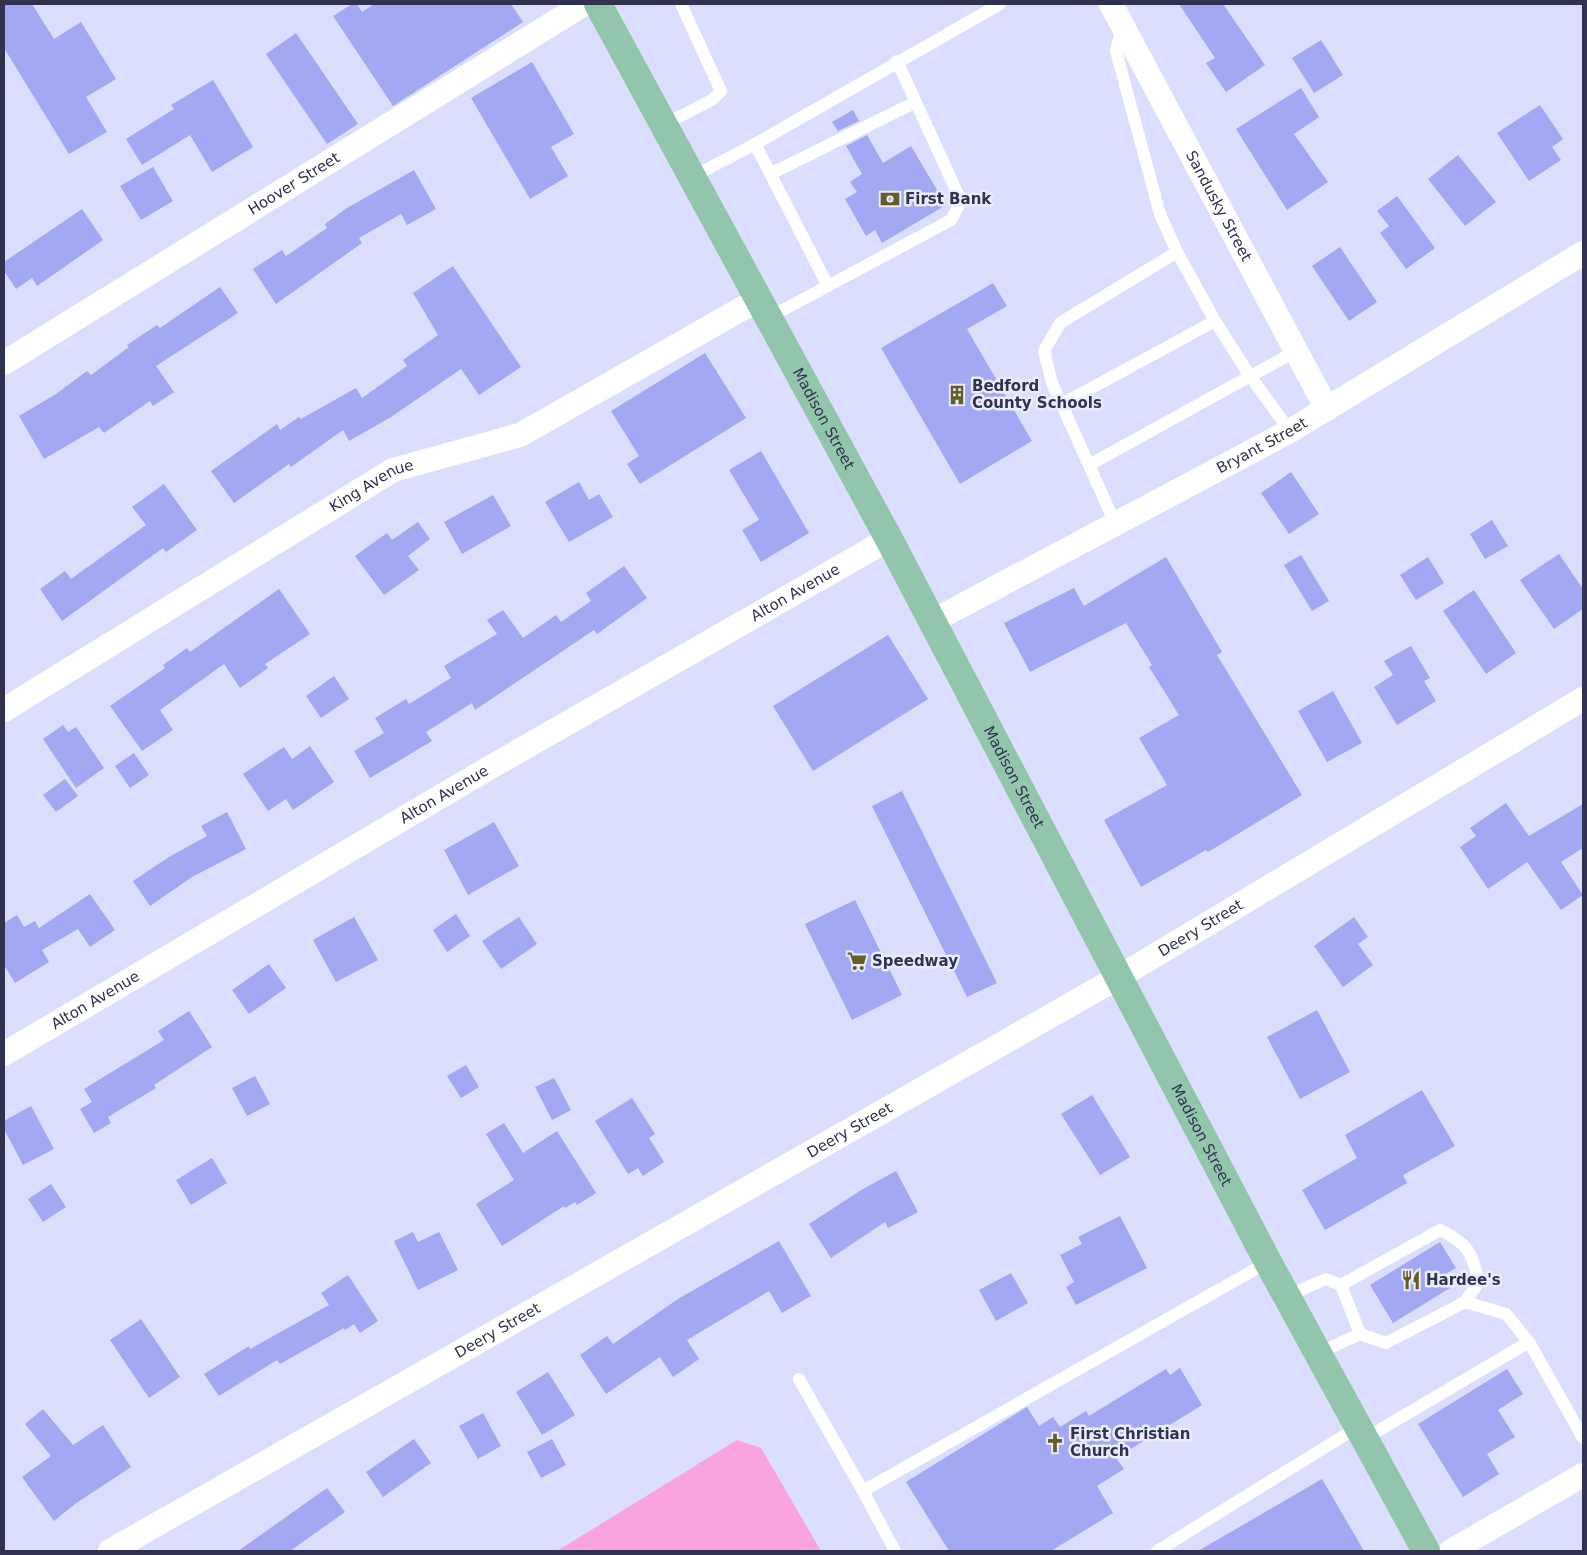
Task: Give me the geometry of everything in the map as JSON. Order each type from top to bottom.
[{"type":"main road","name":"Madison Street","points":[[598,4],[888,539],[1120,977],[1286,1296],[1426,1551]]},
{"type":"street","name":"Hoover Street","points":[[4,363],[584,4]]},
{"type":"street","name":"Sandusky Street","points":[[1111,4],[1327,409]]},
{"type":"street","name":"Bryant Street","points":[[931,622],[1290,431],[1583,253]]},
{"type":"street","name":"King Avenue","points":[[4,710],[392,470],[520,435],[763,308]]},
{"type":"street","name":"Alton Avenue","points":[[4,1054],[489,768],[888,539]]},
{"type":"street","name":"Deery Street","points":[[110,1551],[1120,977],[1583,699]]},
{"type":"street","points":[[1451,1551],[1583,1475]]},
{"type":"lane","points":[[663,125],[712,100],[721,91],[682,4]]},
{"type":"lane","points":[[692,177],[754,144],[1000,4]]},
{"type":"lane","points":[[1122,26],[1116,51],[1160,214],[1177,252],[1215,321],[1250,376],[1290,431]]},
{"type":"lane","points":[[763,308],[828,286],[951,220],[961,201],[897,61]]},
{"type":"lane","points":[[770,174],[916,102]]},
{"type":"lane","points":[[754,144],[828,286]]},
{"type":"lane","points":[[1115,523],[1052,383],[1044,351],[1060,323],[1177,252]]},
{"type":"lane","points":[[1062,404],[1215,321]]},
{"type":"lane","points":[[1089,464],[1296,351]]},
{"type":"lane","points":[[1318,1353],[1360,1334],[1386,1343],[1464,1303],[1479,1282],[1473,1259],[1458,1239],[1440,1230],[1341,1286]]},
{"type":"lane","points":[[863,1491],[1268,1262]]},
{"type":"lane","points":[[1286,1296],[1326,1278],[1341,1286],[1360,1334]]},
{"type":"lane","points":[[1464,1303],[1506,1314],[1529,1342],[1583,1438]]},
{"type":"lane","points":[[1157,1551],[1361,1433],[1529,1342]]},
{"type":"lane","points":[[800,1379],[895,1551]]},
{"type":"shaded area","points":[[737,1440],[761,1448],[821,1551],[557,1551]]},
{"type":"building","points":[[4,4],[32,4],[54,39],[81,22],[116,79],[86,97],[107,132],[69,154],[4,48]]},
{"type":"building","points":[[352,4],[357,4],[362,12],[374,4],[511,4],[523,22],[393,106],[333,16]]},
{"type":"building","points":[[1179,4],[1223,4],[1265,65],[1226,92],[1206,63],[1215,58]]},
{"type":"building","points":[[296,33],[358,124],[327,144],[266,54]]},
{"type":"building","points":[[1321,40],[1343,75],[1314,93],[1292,58]]},
{"type":"building","points":[[532,62],[574,134],[551,147],[568,176],[530,199],[471,98]]},
{"type":"building","points":[[213,80],[253,147],[212,172],[190,135],[142,165],[126,139],[174,109],[171,105]]},
{"type":"building","points":[[1301,88],[1319,117],[1294,134],[1328,182],[1287,210],[1236,129]]},
{"type":"building","points":[[1540,105],[1563,139],[1552,147],[1561,160],[1529,181],[1497,133]]},
{"type":"building","points":[[853,110],[859,121],[838,131],[832,122]]},
{"type":"building","points":[[867,135],[883,163],[911,146],[946,205],[882,243],[875,230],[866,236],[845,199],[857,192],[850,182],[862,174],[846,146]]},
{"type":"building","points":[[1458,155],[1496,202],[1465,226],[1428,179]]},
{"type":"building","points":[[153,167],[173,201],[141,220],[120,186]]},
{"type":"building","points":[[414,170],[436,209],[407,225],[401,214],[359,238],[362,243],[276,304],[253,269],[282,250],[286,256],[327,228],[325,224],[347,208]]},
{"type":"building","points":[[1397,196],[1435,248],[1406,269],[1380,233],[1389,226],[1377,211]]},
{"type":"building","points":[[82,209],[103,240],[37,286],[32,278],[16,289],[4,271],[4,262]]},
{"type":"building","points":[[1340,247],[1377,302],[1349,321],[1312,266]]},
{"type":"building","points":[[453,266],[521,367],[479,395],[461,369],[391,417],[349,441],[343,430],[291,467],[289,464],[234,503],[211,471],[277,424],[280,430],[299,417],[301,419],[356,388],[362,398],[407,366],[403,360],[438,335],[413,293]]},
{"type":"building","name":"Bedford County Schools","points":[[993,283],[1007,306],[967,329],[1032,441],[960,484],[881,348]]},
{"type":"building","points":[[220,287],[238,313],[156,366],[174,392],[153,406],[150,401],[104,433],[99,427],[44,459],[19,416],[56,394],[87,371],[91,375],[129,347],[127,345],[157,325],[160,328]]},
{"type":"building","points":[[705,353],[746,418],[640,484],[627,464],[639,456],[611,411]]},
{"type":"building","points":[[761,451],[809,533],[761,562],[742,530],[759,520],[729,470]]},
{"type":"building","points":[[1291,472],[1319,514],[1289,534],[1261,493]]},
{"type":"building","points":[[579,482],[589,500],[599,494],[613,517],[569,542],[545,502]]},
{"type":"building","points":[[164,484],[197,530],[166,552],[163,548],[62,621],[40,589],[65,571],[71,579],[146,525],[132,507]]},
{"type":"building","points":[[493,495],[511,526],[462,554],[444,522]]},
{"type":"building","points":[[1492,520],[1508,546],[1485,559],[1470,534]]},
{"type":"building","points":[[418,522],[430,539],[408,556],[419,570],[384,595],[355,556],[387,533],[392,540]]},
{"type":"building","points":[[1559,554],[1583,589],[1583,609],[1554,629],[1520,580]]},
{"type":"building","points":[[1301,555],[1329,601],[1312,611],[1284,565]]},
{"type":"building","points":[[1166,557],[1222,652],[1217,655],[1302,795],[1208,852],[1206,850],[1141,887],[1104,820],[1167,785],[1139,738],[1179,715],[1149,667],[1152,665],[1126,623],[1030,672],[1004,623],[1074,588],[1084,606]]},
{"type":"building","points":[[1428,557],[1444,583],[1416,600],[1400,575]]},
{"type":"building","points":[[624,566],[647,598],[597,634],[594,630],[475,710],[472,703],[426,732],[432,741],[370,778],[354,751],[384,733],[375,718],[406,699],[409,704],[451,678],[444,666],[497,634],[487,620],[503,610],[523,638],[556,615],[561,622],[591,601],[586,593]]},
{"type":"building","points":[[279,589],[310,634],[265,664],[268,668],[240,688],[224,664],[160,710],[173,730],[142,751],[110,706],[165,668],[163,665],[187,648],[190,652]]},
{"type":"building","points":[[1474,590],[1516,653],[1486,674],[1443,611]]},
{"type":"building","points":[[888,635],[928,699],[813,771],[773,706]]},
{"type":"building","points":[[1411,646],[1430,678],[1424,681],[1436,701],[1397,725],[1374,687],[1393,675],[1384,661]]},
{"type":"building","points":[[334,676],[349,699],[321,718],[306,696]]},
{"type":"building","points":[[1333,691],[1362,743],[1327,762],[1298,711]]},
{"type":"building","points":[[63,725],[68,732],[76,727],[104,768],[76,788],[43,739]]},
{"type":"building","points":[[310,746],[334,782],[293,810],[286,799],[268,811],[243,774],[284,747],[292,759]]},
{"type":"building","points":[[134,753],[149,775],[130,788],[115,766]]},
{"type":"building","points":[[65,779],[78,796],[56,812],[43,795]]},
{"type":"building","points":[[902,791],[997,983],[967,997],[872,806]]},
{"type":"building","points":[[1506,803],[1529,836],[1583,804],[1583,848],[1561,862],[1583,895],[1561,910],[1527,862],[1488,889],[1460,847],[1476,836],[1470,828]]},
{"type":"building","points":[[227,812],[246,849],[192,877],[150,906],[133,881],[169,857],[207,836],[201,826]]},
{"type":"building","points":[[494,822],[519,866],[468,895],[444,850]]},
{"type":"building","points":[[90,894],[115,930],[90,947],[78,929],[42,950],[49,962],[15,983],[4,965],[4,923],[17,915],[24,927],[35,921],[39,928]]},
{"type":"building","points":[[855,900],[902,995],[852,1020],[805,924]]},
{"type":"building","points":[[456,914],[470,936],[447,952],[433,930]]},
{"type":"building","points":[[354,917],[378,960],[336,982],[313,940]]},
{"type":"building","points":[[519,917],[537,944],[501,969],[482,941]]},
{"type":"building","points":[[1354,917],[1368,937],[1358,944],[1373,965],[1343,987],[1314,946]]},
{"type":"building","points":[[269,964],[286,988],[249,1014],[232,990]]},
{"type":"building","points":[[1317,1010],[1350,1072],[1300,1099],[1267,1037]]},
{"type":"building","points":[[189,1011],[212,1047],[154,1085],[156,1088],[108,1117],[111,1123],[94,1133],[80,1109],[92,1102],[84,1089],[164,1040],[158,1031]]},
{"type":"building","points":[[466,1065],[479,1087],[461,1098],[447,1076]]},
{"type":"building","points":[[255,1076],[270,1104],[247,1116],[232,1088]]},
{"type":"building","points":[[554,1078],[571,1110],[552,1120],[535,1087]]},
{"type":"building","points":[[1422,1090],[1455,1146],[1403,1175],[1407,1183],[1325,1230],[1302,1190],[1357,1158],[1345,1135]]},
{"type":"building","points":[[1092,1095],[1130,1157],[1100,1175],[1061,1114]]},
{"type":"building","points":[[632,1098],[655,1134],[649,1138],[664,1162],[643,1176],[638,1168],[628,1174],[595,1121]]},
{"type":"building","points":[[31,1106],[54,1149],[23,1165],[4,1129],[4,1121]]},
{"type":"building","points":[[504,1123],[523,1153],[557,1131],[596,1193],[577,1205],[575,1202],[565,1208],[564,1206],[502,1246],[476,1204],[514,1180],[486,1134]]},
{"type":"building","points":[[212,1158],[227,1183],[191,1205],[176,1180]]},
{"type":"building","points":[[896,1171],[918,1212],[888,1228],[885,1222],[831,1258],[809,1224],[863,1189]]},
{"type":"building","points":[[51,1184],[66,1207],[43,1222],[28,1199]]},
{"type":"building","points":[[1120,1216],[1147,1268],[1076,1305],[1066,1287],[1074,1282],[1060,1255],[1082,1244],[1078,1237]]},
{"type":"building","points":[[413,1232],[418,1242],[439,1232],[458,1270],[418,1290],[394,1241]]},
{"type":"building","points":[[779,1241],[811,1296],[782,1313],[769,1291],[687,1340],[699,1359],[673,1377],[660,1357],[606,1394],[580,1355],[607,1336],[613,1344],[678,1299]]},
{"type":"building","name":"Hardee's","points":[[1440,1242],[1456,1268],[1442,1276],[1450,1288],[1393,1323],[1370,1285]]},
{"type":"building","points":[[1011,1273],[1028,1303],[996,1321],[979,1290]]},
{"type":"building","points":[[348,1275],[378,1321],[360,1333],[354,1324],[345,1330],[344,1328],[280,1364],[277,1360],[219,1396],[204,1374],[249,1346],[250,1349],[329,1305],[321,1293]]},
{"type":"building","points":[[141,1319],[180,1377],[149,1398],[110,1340]]},
{"type":"building","name":"First Christian Church","points":[[1180,1368],[1202,1405],[1116,1458],[1124,1469],[1097,1486],[1113,1513],[1051,1551],[949,1551],[906,1482],[1027,1407],[1039,1426],[1053,1417],[1060,1427],[1086,1411],[1089,1416],[1166,1369],[1170,1375]]},
{"type":"building","points":[[1507,1369],[1523,1394],[1498,1410],[1515,1437],[1487,1454],[1499,1474],[1463,1497],[1418,1424]]},
{"type":"building","points":[[548,1372],[575,1415],[542,1435],[516,1392]]},
{"type":"building","points":[[43,1409],[73,1445],[103,1425],[131,1467],[75,1504],[54,1521],[22,1477],[51,1456],[25,1424]]},
{"type":"building","points":[[483,1413],[501,1446],[478,1459],[459,1426]]},
{"type":"building","points":[[414,1439],[431,1463],[383,1497],[366,1472]]},
{"type":"building","points":[[552,1439],[566,1465],[541,1478],[527,1452]]},
{"type":"building","points":[[1322,1479],[1364,1551],[1198,1551]]},
{"type":"building","points":[[327,1488],[345,1512],[290,1551],[238,1551]]},
{"type":"place","name":"First Bank","points":[[890,199]]},
{"type":"place","name":"Bedford County Schools","points":[[957,395]]},
{"type":"place","name":"Speedway","points":[[857,961]]},
{"type":"place","name":"Hardee's","points":[[1411,1280]]},
{"type":"place","name":"First Christian Church","points":[[1055,1443]]}]
